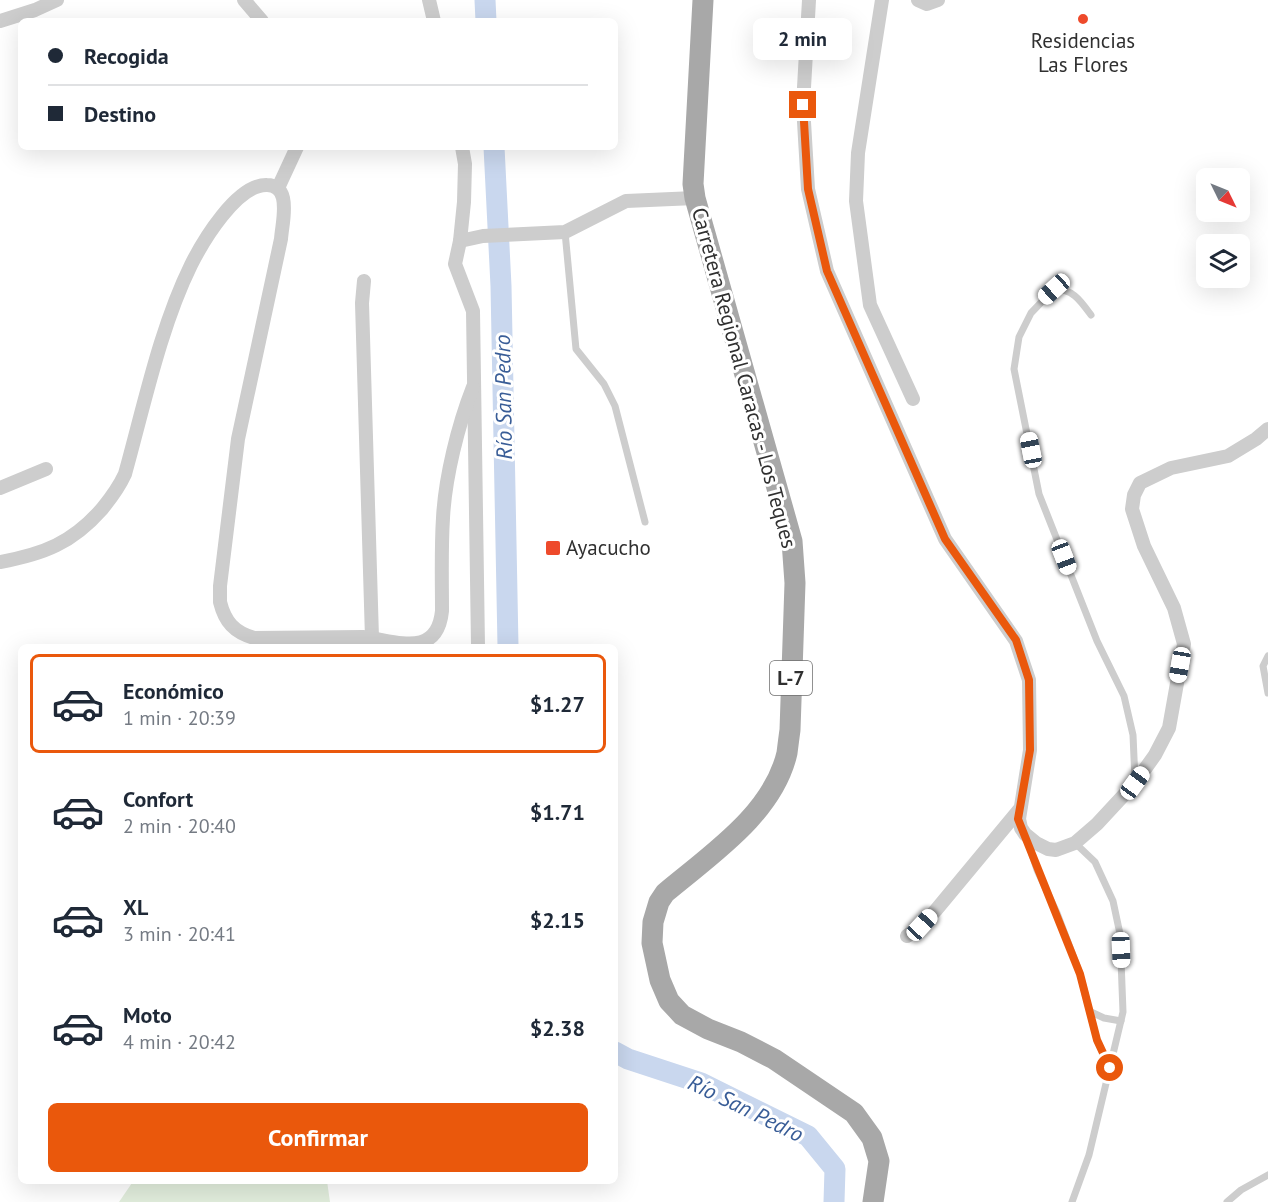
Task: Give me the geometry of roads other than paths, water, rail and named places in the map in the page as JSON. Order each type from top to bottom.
[{"type":"main road","name":"Carretera Regional Caracas - Los Teques","points":[[703,0],[693,184],[695,198],[792,541],[795,583],[790,730],[787,754],[776,782],[756,812],[733,836],[666,893],[659,902],[653,921],[652,943],[660,980],[669,1001],[682,1015],[708,1029],[741,1041],[774,1059],[854,1113],[872,1138],[879,1161],[873,1202]]},
{"type":"street","points":[[0,21],[57,0]]},
{"type":"street","points":[[244,0],[259,18]]},
{"type":"street","points":[[429,0],[433,18]]},
{"type":"street","points":[[809,0],[803,105],[808,189],[827,271],[945,539],[1016,640],[1029,680],[1030,750],[1019,810],[1021,828],[1036,843],[1056,850],[1075,843],[1097,824],[1135,783],[1155,755],[1169,728],[1184,644],[1174,608],[1144,546],[1132,509],[1134,495],[1140,483],[1171,468],[1228,456],[1268,429]]},
{"type":"street","points":[[882,0],[858,153],[856,201],[870,305],[913,399]]},
{"type":"street","points":[[918,0],[927,4],[938,0]]},
{"type":"street","points":[[278,189],[296,150]]},
{"type":"street","points":[[463,150],[465,164],[464,202],[455,264],[473,311],[478,644]]},
{"type":"street","points":[[0,562],[38,554],[58,546],[88,525],[111,498],[125,474],[171,312],[192,264],[220,220],[242,194],[262,185],[272,185],[278,189],[283,199],[281,239],[238,439],[220,586],[223,615],[231,627],[241,634],[254,638],[372,638],[397,644]]},
{"type":"street","points":[[460,241],[483,236],[566,232],[626,201],[695,198]]},
{"type":"street","points":[[364,281],[362,303],[372,638]]},
{"type":"street","points":[[414,644],[426,640],[441,625],[445,498],[460,418],[473,387]]},
{"type":"street","points":[[0,488],[46,469]]},
{"type":"street","points":[[907,936],[922,925],[936,910],[1019,810]]},
{"type":"lane","points":[[566,232],[576,349],[604,384],[615,406],[645,522]]},
{"type":"lane","points":[[1091,315],[1073,292],[1054,289],[1031,313],[1019,337],[1014,369],[1039,494],[1097,640],[1124,696],[1133,735],[1135,783]]},
{"type":"lane","points":[[1268,656],[1263,666],[1268,693]]},
{"type":"lane","points":[[1025,834],[1037,870],[1057,912],[1080,974],[1097,1040],[1110,1068]]},
{"type":"lane","points":[[1072,1202],[1089,1155],[1123,1012],[1117,918],[1107,886],[1098,868],[1075,843]]},
{"type":"lane","points":[[1090,1012],[1104,1018],[1121,1021]]},
{"type":"lane","points":[[1227,1202],[1241,1190],[1268,1175]]},
{"type":"waterway","name":"Río San Pedro","points":[[485,0],[486,18]]},
{"type":"waterway","name":"Río San Pedro","points":[[494,150],[501,286],[508,644]]},
{"type":"waterway","name":"Río San Pedro","points":[[618,1054],[701,1083],[808,1136],[835,1169],[834,1202]]},
{"type":"place","name":"Residencias Las Flores","points":[[1083,19]]},
{"type":"place","name":"Ayacucho","points":[[553,548]]}]
